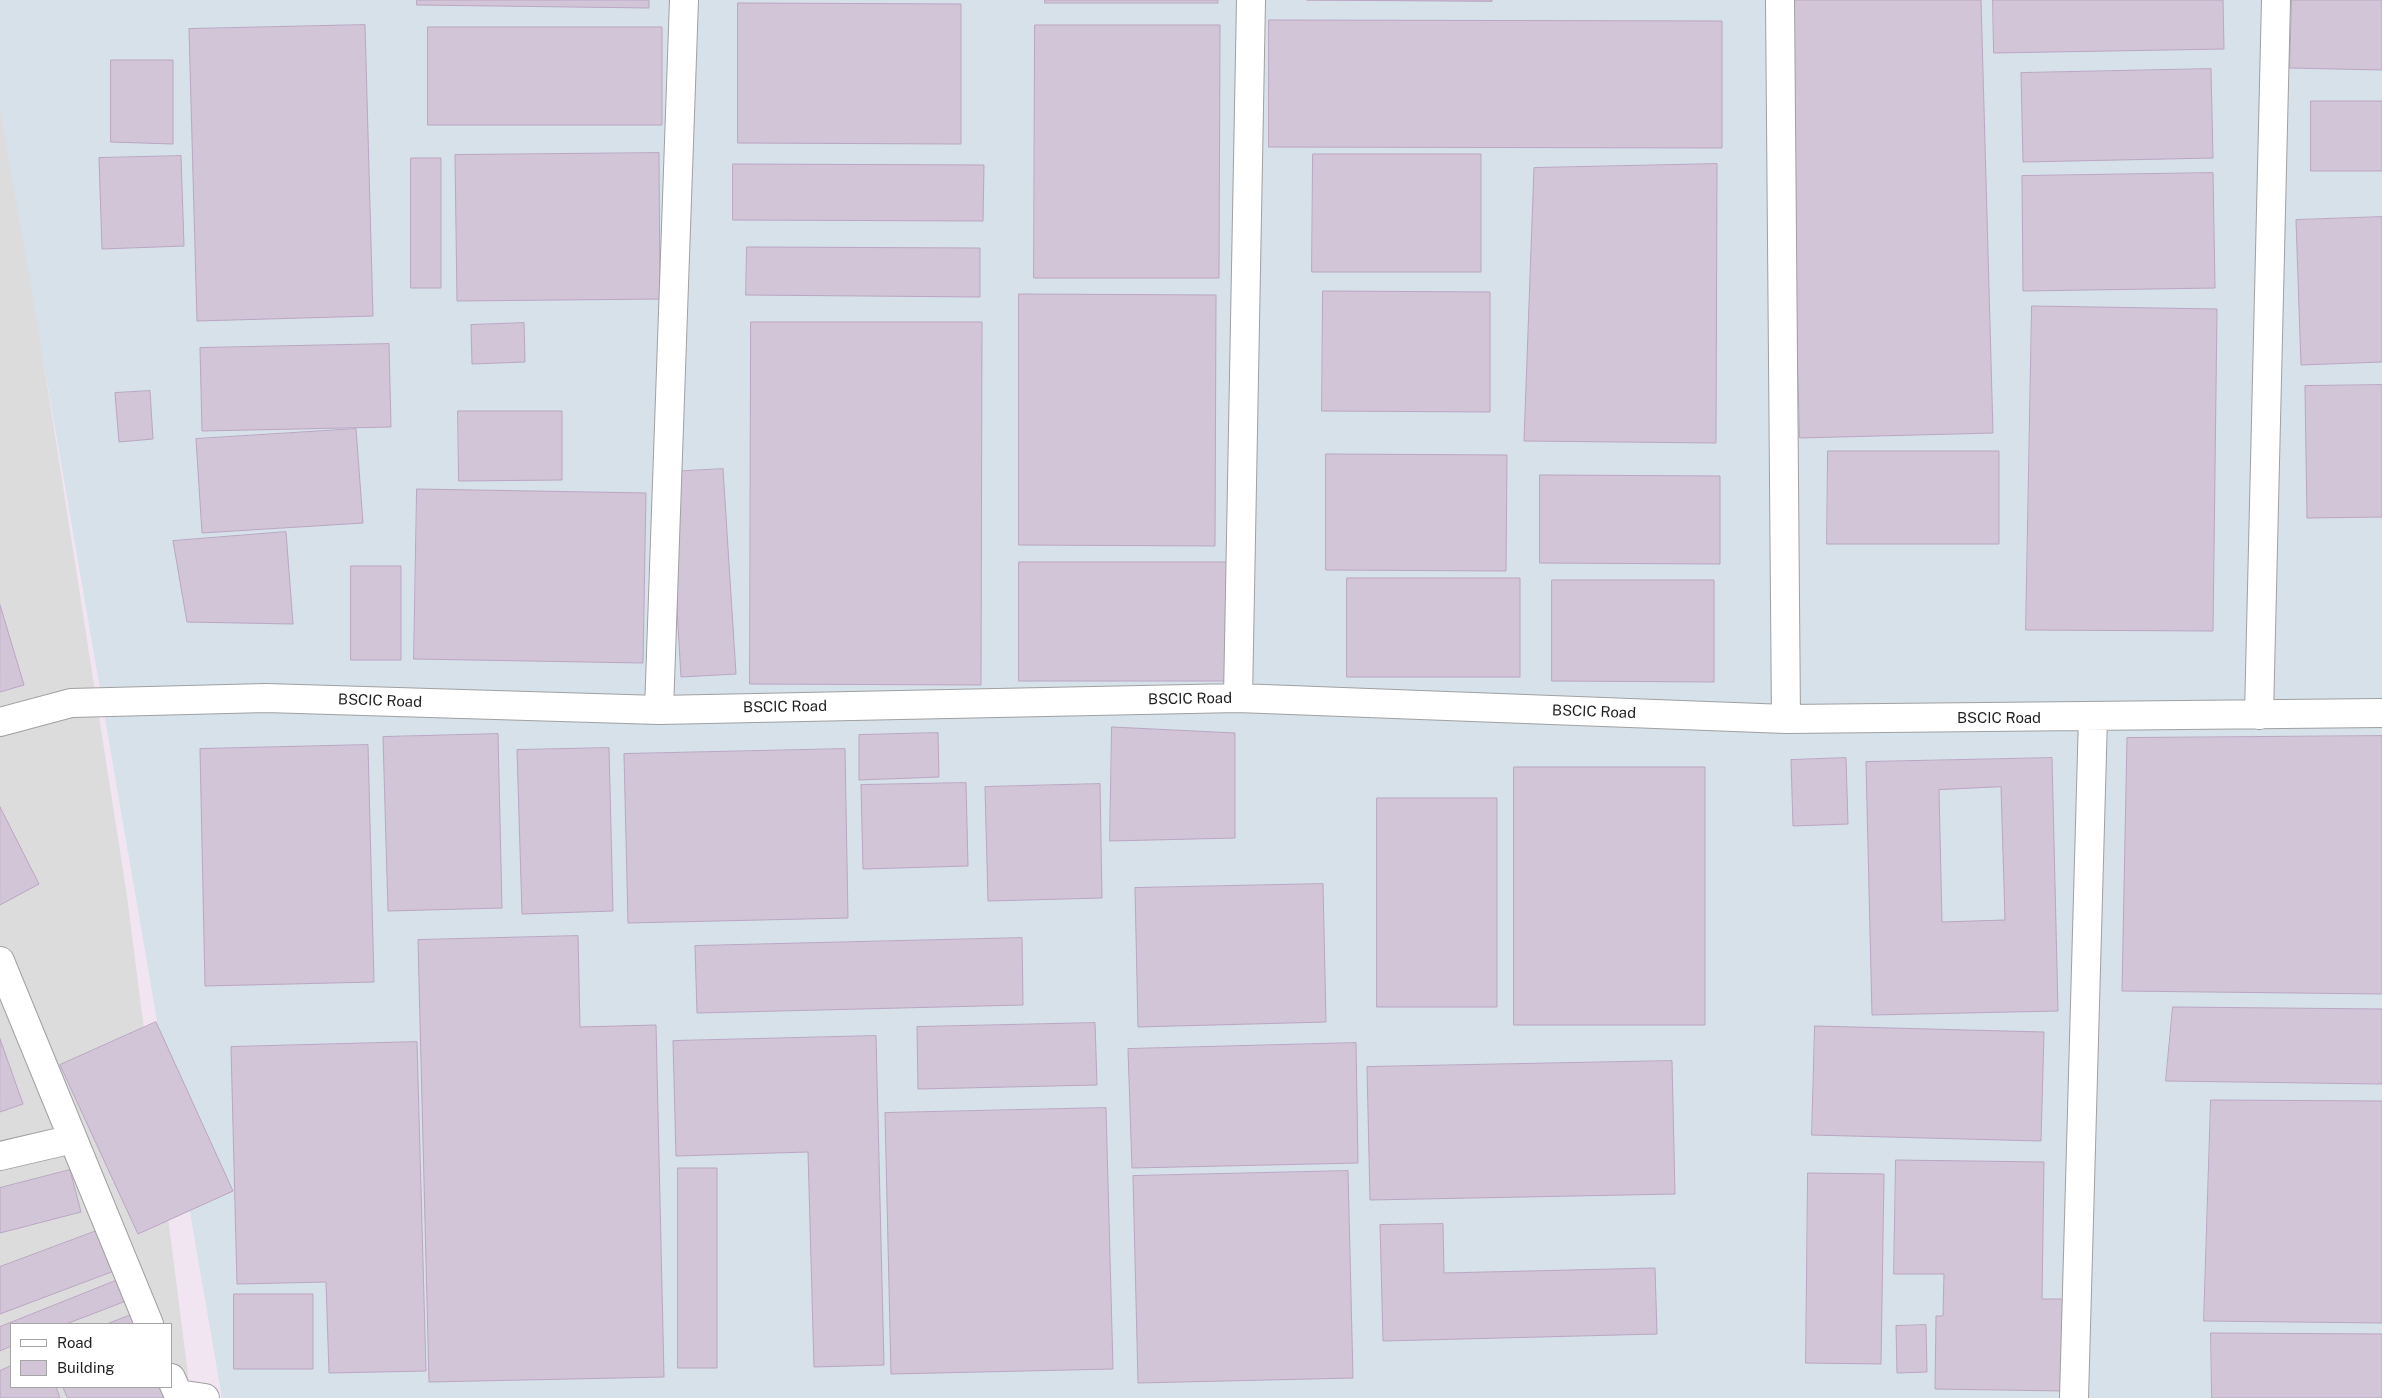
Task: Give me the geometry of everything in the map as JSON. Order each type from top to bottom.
[{"type":"street","points":[[659,710],[684,0]]},
{"type":"street","points":[[1238,698],[1250,0]]},
{"type":"street","points":[[1780,0],[1786,719]]},
{"type":"street","points":[[2259,715],[2276,0]]},
{"type":"street","name":"BSCIC Road","points":[[0,722],[71,703],[266,698],[659,710],[1238,698],[1786,719],[2382,714]]},
{"type":"street","points":[[2074,1398],[2093,717]]},
{"type":"street","points":[[0,961],[149,1323]]},
{"type":"street","points":[[0,1156],[73,1139]]},
{"type":"street","points":[[172,1380],[178,1394],[205,1398]]},
{"type":"shaded area","points":[[0,0],[2382,0],[2382,1398],[222,1398],[0,108]]},
{"type":"shaded area","points":[[0,108],[28,262],[127,896],[191,1398],[0,1398]]},
{"type":"building","points":[[417,0],[649,0],[649,8],[417,5]]},
{"type":"building","points":[[1045,0],[1218,0],[1218,3],[1045,3]]},
{"type":"building","points":[[1307,0],[1492,0],[1492,1]]},
{"type":"building","points":[[1788,0],[1981,0],[1993,433],[1800,438]]},
{"type":"building","points":[[1993,0],[2223,0],[2224,49],[1994,53]]},
{"type":"building","points":[[2292,0],[2382,0],[2382,70],[2290,68]]},
{"type":"building","points":[[738,3],[961,4],[961,144],[738,143]]},
{"type":"building","points":[[1269,20],[1722,21],[1722,148],[1269,147]]},
{"type":"building","points":[[365,25],[373,316],[197,321],[189,29]]},
{"type":"building","points":[[1035,25],[1220,25],[1219,278],[1034,278]]},
{"type":"building","points":[[428,27],[662,27],[662,125],[428,125]]},
{"type":"building","points":[[111,60],[173,60],[173,144],[111,142]]},
{"type":"building","points":[[2211,69],[2213,158],[2023,162],[2021,73]]},
{"type":"building","points":[[2311,101],[2382,101],[2382,171],[2311,171]]},
{"type":"building","points":[[659,153],[660,299],[457,301],[455,155]]},
{"type":"building","points":[[1313,154],[1481,154],[1481,272],[1312,272]]},
{"type":"building","points":[[181,156],[184,246],[102,249],[99,158]]},
{"type":"building","points":[[411,158],[441,158],[441,288],[411,288]]},
{"type":"building","points":[[733,164],[984,165],[983,221],[733,220]]},
{"type":"building","points":[[1717,164],[1716,443],[1524,441],[1534,168]]},
{"type":"building","points":[[2213,173],[2215,288],[2023,291],[2022,176]]},
{"type":"building","points":[[2382,217],[2382,362],[2301,365],[2296,220]]},
{"type":"building","points":[[747,247],[980,248],[980,297],[746,295]]},
{"type":"building","points":[[1323,291],[1490,292],[1490,412],[1322,411]]},
{"type":"building","points":[[1019,294],[1216,295],[1215,546],[1019,545]]},
{"type":"building","points":[[2032,306],[2217,309],[2213,631],[2026,630]]},
{"type":"building","points":[[751,322],[982,322],[981,685],[750,684]]},
{"type":"building","points":[[524,323],[525,362],[472,364],[471,325]]},
{"type":"building","points":[[389,344],[391,427],[202,431],[200,348]]},
{"type":"building","points":[[2382,385],[2382,517],[2307,518],[2305,386]]},
{"type":"building","points":[[150,391],[153,439],[119,442],[115,393]]},
{"type":"building","points":[[458,411],[562,411],[562,480],[459,481]]},
{"type":"building","points":[[356,429],[363,523],[202,533],[196,439]]},
{"type":"building","points":[[1828,451],[1999,451],[1999,544],[1827,544]]},
{"type":"building","points":[[1326,454],[1507,455],[1506,571],[1326,570]]},
{"type":"building","points":[[723,469],[736,674],[681,677],[669,472]]},
{"type":"building","points":[[1540,475],[1720,476],[1720,564],[1540,563]]},
{"type":"building","points":[[417,489],[646,493],[643,663],[414,659]]},
{"type":"building","points":[[286,532],[293,624],[187,622],[173,541]]},
{"type":"building","points":[[1019,562],[1228,562],[1227,681],[1019,681]]},
{"type":"building","points":[[351,566],[401,566],[401,660],[351,660]]},
{"type":"building","points":[[1347,578],[1520,578],[1520,677],[1347,677]]},
{"type":"building","points":[[1552,580],[1714,580],[1714,682],[1552,681]]},
{"type":"building","points":[[0,605],[24,685],[0,692]]},
{"type":"building","points":[[1112,727],[1235,733],[1235,838],[1110,841]]},
{"type":"building","points":[[938,733],[939,777],[859,780],[859,735]]},
{"type":"building","points":[[498,734],[502,908],[388,911],[383,737]]},
{"type":"building","points":[[2382,736],[2382,994],[2122,991],[2127,738]]},
{"type":"building","points":[[368,745],[374,982],[205,986],[200,749]]},
{"type":"building","points":[[609,748],[613,911],[522,914],[517,750]]},
{"type":"building","points":[[845,749],[848,918],[628,923],[624,754]]},
{"type":"building","points":[[1846,758],[1848,824],[1793,826],[1791,760]]},
{"type":"building","points":[[2052,758],[2058,1011],[1872,1015],[1866,762]],"holes":[[[2001,787],[2005,920],[1942,922],[1939,790]]]},
{"type":"building","points":[[1514,767],[1705,767],[1705,1025],[1514,1025]]},
{"type":"building","points":[[966,783],[968,866],[863,869],[861,785]]},
{"type":"building","points":[[1100,784],[1102,898],[988,901],[985,787]]},
{"type":"building","points":[[1377,798],[1497,798],[1497,1007],[1377,1007]]},
{"type":"building","points":[[0,807],[39,884],[0,905]]},
{"type":"building","points":[[1323,884],[1326,1022],[1138,1027],[1135,888]]},
{"type":"building","points":[[578,936],[580,1027],[656,1025],[664,1377],[429,1382],[418,940]]},
{"type":"building","points":[[1022,938],[1023,1005],[697,1013],[695,946]]},
{"type":"building","points":[[2173,1007],[2382,1009],[2382,1084],[2166,1081]]},
{"type":"building","points":[[156,1022],[233,1191],[138,1234],[60,1065]]},
{"type":"building","points":[[1095,1023],[1097,1085],[918,1089],[917,1027]]},
{"type":"building","points":[[1815,1026],[2044,1032],[2041,1141],[1812,1135]]},
{"type":"building","points":[[876,1036],[884,1365],[814,1367],[808,1152],[676,1156],[673,1041]]},
{"type":"building","points":[[0,1039],[23,1104],[0,1112]]},
{"type":"building","points":[[417,1042],[426,1371],[329,1373],[326,1282],[237,1284],[231,1047]]},
{"type":"building","points":[[1356,1043],[1358,1163],[1132,1168],[1128,1049]]},
{"type":"building","points":[[1672,1061],[1675,1194],[1370,1200],[1367,1067]]},
{"type":"building","points":[[2211,1100],[2382,1101],[2382,1323],[2204,1321]]},
{"type":"building","points":[[1106,1108],[1113,1369],[891,1374],[885,1113]]},
{"type":"building","points":[[1896,1160],[2044,1162],[2042,1299],[2066,1299],[2064,1391],[1935,1389],[1936,1316],[1943,1316],[1944,1274],[1894,1274]]},
{"type":"building","points":[[678,1168],[717,1168],[717,1368],[678,1368]]},
{"type":"building","points":[[70,1170],[81,1212],[0,1233],[0,1188]]},
{"type":"building","points":[[1348,1171],[1353,1378],[1138,1383],[1133,1176]]},
{"type":"building","points":[[1808,1173],[1884,1174],[1881,1364],[1806,1363]]},
{"type":"building","points":[[1443,1224],[1444,1273],[1655,1268],[1657,1334],[1383,1341],[1380,1225]]},
{"type":"building","points":[[99,1230],[114,1271],[0,1314],[0,1267]]},
{"type":"building","points":[[118,1280],[126,1301],[69,1323],[10,1323]]},
{"type":"building","points":[[234,1294],[313,1294],[313,1369],[234,1369]]},
{"type":"building","points":[[131,1315],[135,1323],[110,1323]]},
{"type":"building","points":[[10,1323],[10,1346],[0,1351],[0,1327]]},
{"type":"building","points":[[1926,1325],[1927,1372],[1897,1373],[1896,1326]]},
{"type":"building","points":[[2211,1333],[2382,1334],[2382,1398],[2212,1398]]},
{"type":"building","points":[[10,1366],[10,1388],[56,1388],[60,1398],[0,1398],[0,1371]]},
{"type":"building","points":[[63,1388],[161,1388],[166,1398],[68,1398]]}]
